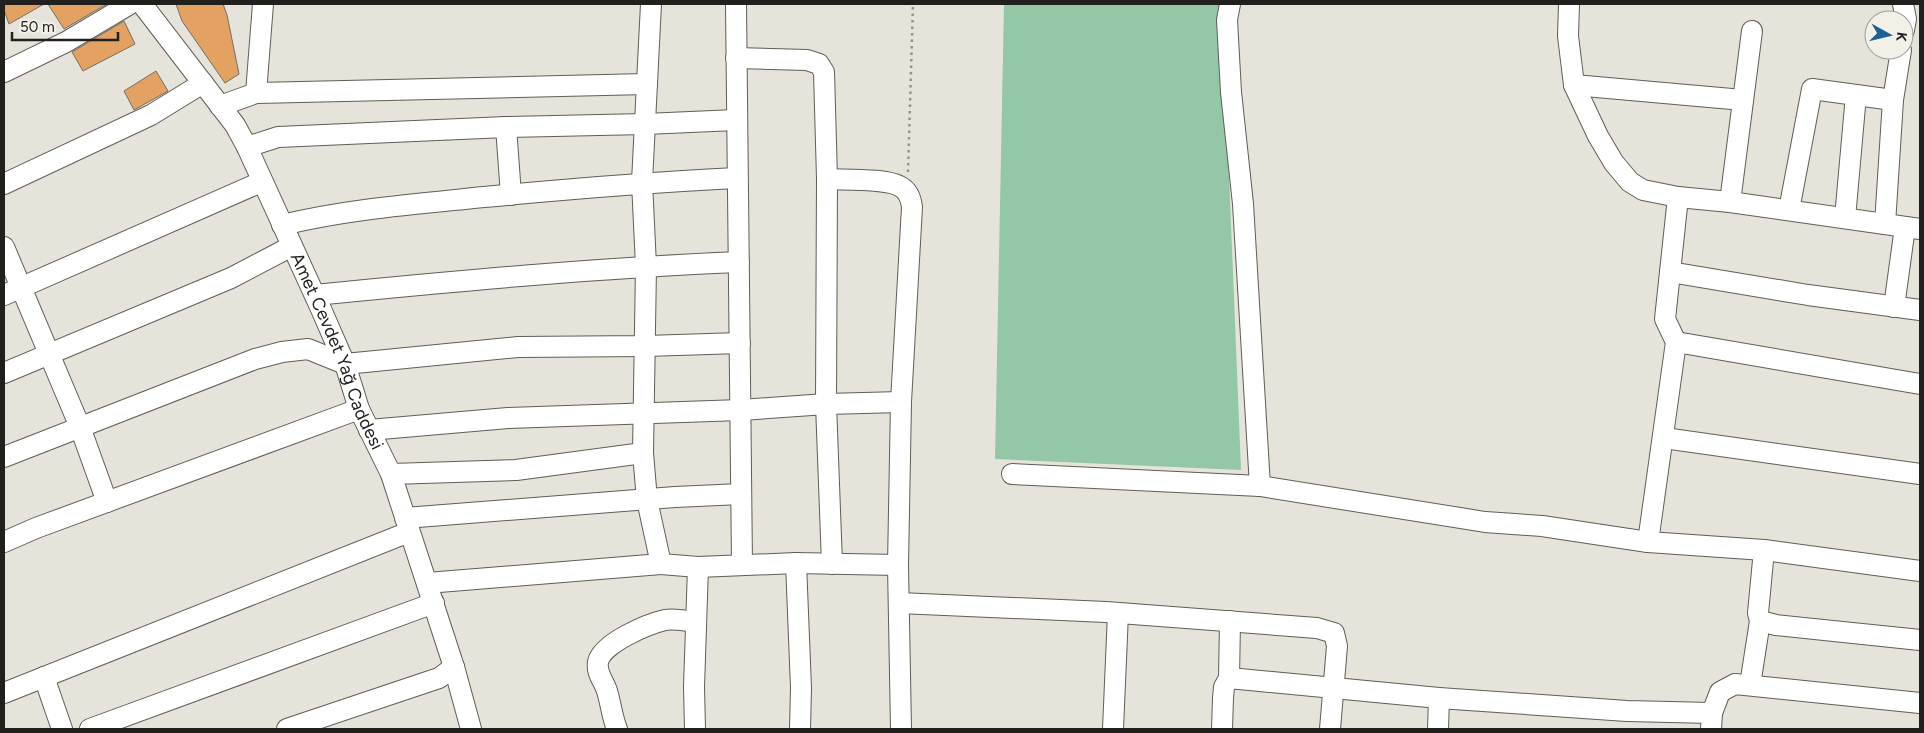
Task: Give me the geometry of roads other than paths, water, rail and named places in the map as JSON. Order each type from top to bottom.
[{"type":"street","points":[[4,72],[66,42],[130,4]]},
{"type":"street","name":"Amet Cevdet Yağ Caddesi","points":[[142,4],[235,126],[292,246],[345,364],[359,409],[391,474],[454,667],[470,729]]},
{"type":"street","points":[[256,93],[263,4]]},
{"type":"street","points":[[651,4],[642,182],[646,266],[643,453],[647,500],[662,564]]},
{"type":"street","points":[[736,4],[742,565]]},
{"type":"street","points":[[1230,4],[1228,20],[1231,92],[1242,204],[1260,486]]},
{"type":"street","points":[[1569,4],[1568,36],[1574,85],[1598,136],[1614,163],[1630,182],[1643,190],[1678,197],[1730,202],[1913,228],[1894,307]]},
{"type":"street","points":[[1730,202],[1752,31]]},
{"type":"street","points":[[736,58],[807,60],[819,64],[824,72],[827,180],[826,404],[832,564]]},
{"type":"street","points":[[1885,224],[1893,100],[1899,60]]},
{"type":"street","points":[[4,184],[151,115],[203,83]]},
{"type":"street","points":[[220,106],[256,93],[646,84]]},
{"type":"street","points":[[1574,85],[1742,100]]},
{"type":"street","points":[[1789,210],[1812,89],[1893,100]]},
{"type":"street","points":[[1845,218],[1856,95]]},
{"type":"street","points":[[246,146],[278,137],[506,127],[736,120]]},
{"type":"street","points":[[506,127],[511,195]]},
{"type":"street","points":[[282,225],[320,216],[389,206],[642,182],[737,178]]},
{"type":"street","points":[[827,180],[888,182],[901,186],[906,190],[912,207],[902,402],[898,565],[901,729]]},
{"type":"street","points":[[13,291],[261,182]]},
{"type":"street","points":[[1648,542],[1676,342],[1665,319],[1678,197]]},
{"type":"street","points":[[4,373],[231,278],[292,246]]},
{"type":"street","points":[[4,247],[13,291],[50,353],[80,427],[107,502]]},
{"type":"street","points":[[314,295],[484,278],[646,266],[739,262]]},
{"type":"street","points":[[1670,272],[1808,295],[1920,310]]},
{"type":"street","points":[[1676,342],[1920,384]]},
{"type":"street","points":[[4,457],[255,359],[282,352],[308,349],[345,364],[518,347],[740,343]]},
{"type":"street","points":[[369,430],[508,418],[902,402]]},
{"type":"street","points":[[4,542],[36,528],[359,409]]},
{"type":"street","points":[[1664,438],[1920,474]]},
{"type":"street","points":[[391,474],[516,470],[643,453]]},
{"type":"street","points":[[1012,474],[1260,486],[1485,522],[1542,526],[1648,542],[1764,550],[1920,571]]},
{"type":"street","points":[[4,693],[407,525],[647,500],[741,494]]},
{"type":"street","points":[[1750,685],[1760,621],[1758,614],[1764,550]]},
{"type":"street","points":[[427,583],[662,564],[698,567],[796,564],[898,565]]},
{"type":"street","points":[[796,564],[801,688],[800,729]]},
{"type":"street","points":[[695,729],[698,567]]},
{"type":"street","points":[[899,602],[1118,613],[1317,628],[1334,633],[1337,646],[1330,729]]},
{"type":"street","points":[[90,729],[434,603]]},
{"type":"street","points":[[1113,729],[1118,613]]},
{"type":"street","points":[[617,729],[607,690],[598,674],[598,661],[603,653],[612,645],[643,627],[667,620],[696,622]]},
{"type":"street","points":[[1222,729],[1224,687],[1229,678],[1230,621]]},
{"type":"street","points":[[1760,621],[1776,625],[1920,640]]},
{"type":"street","points":[[287,729],[439,678],[454,667]]},
{"type":"street","points":[[44,677],[62,729]]},
{"type":"street","points":[[1229,678],[1439,698],[1627,720],[1711,721],[1720,692],[1735,684],[1920,703]]},
{"type":"street","points":[[1438,729],[1439,698]]}]
